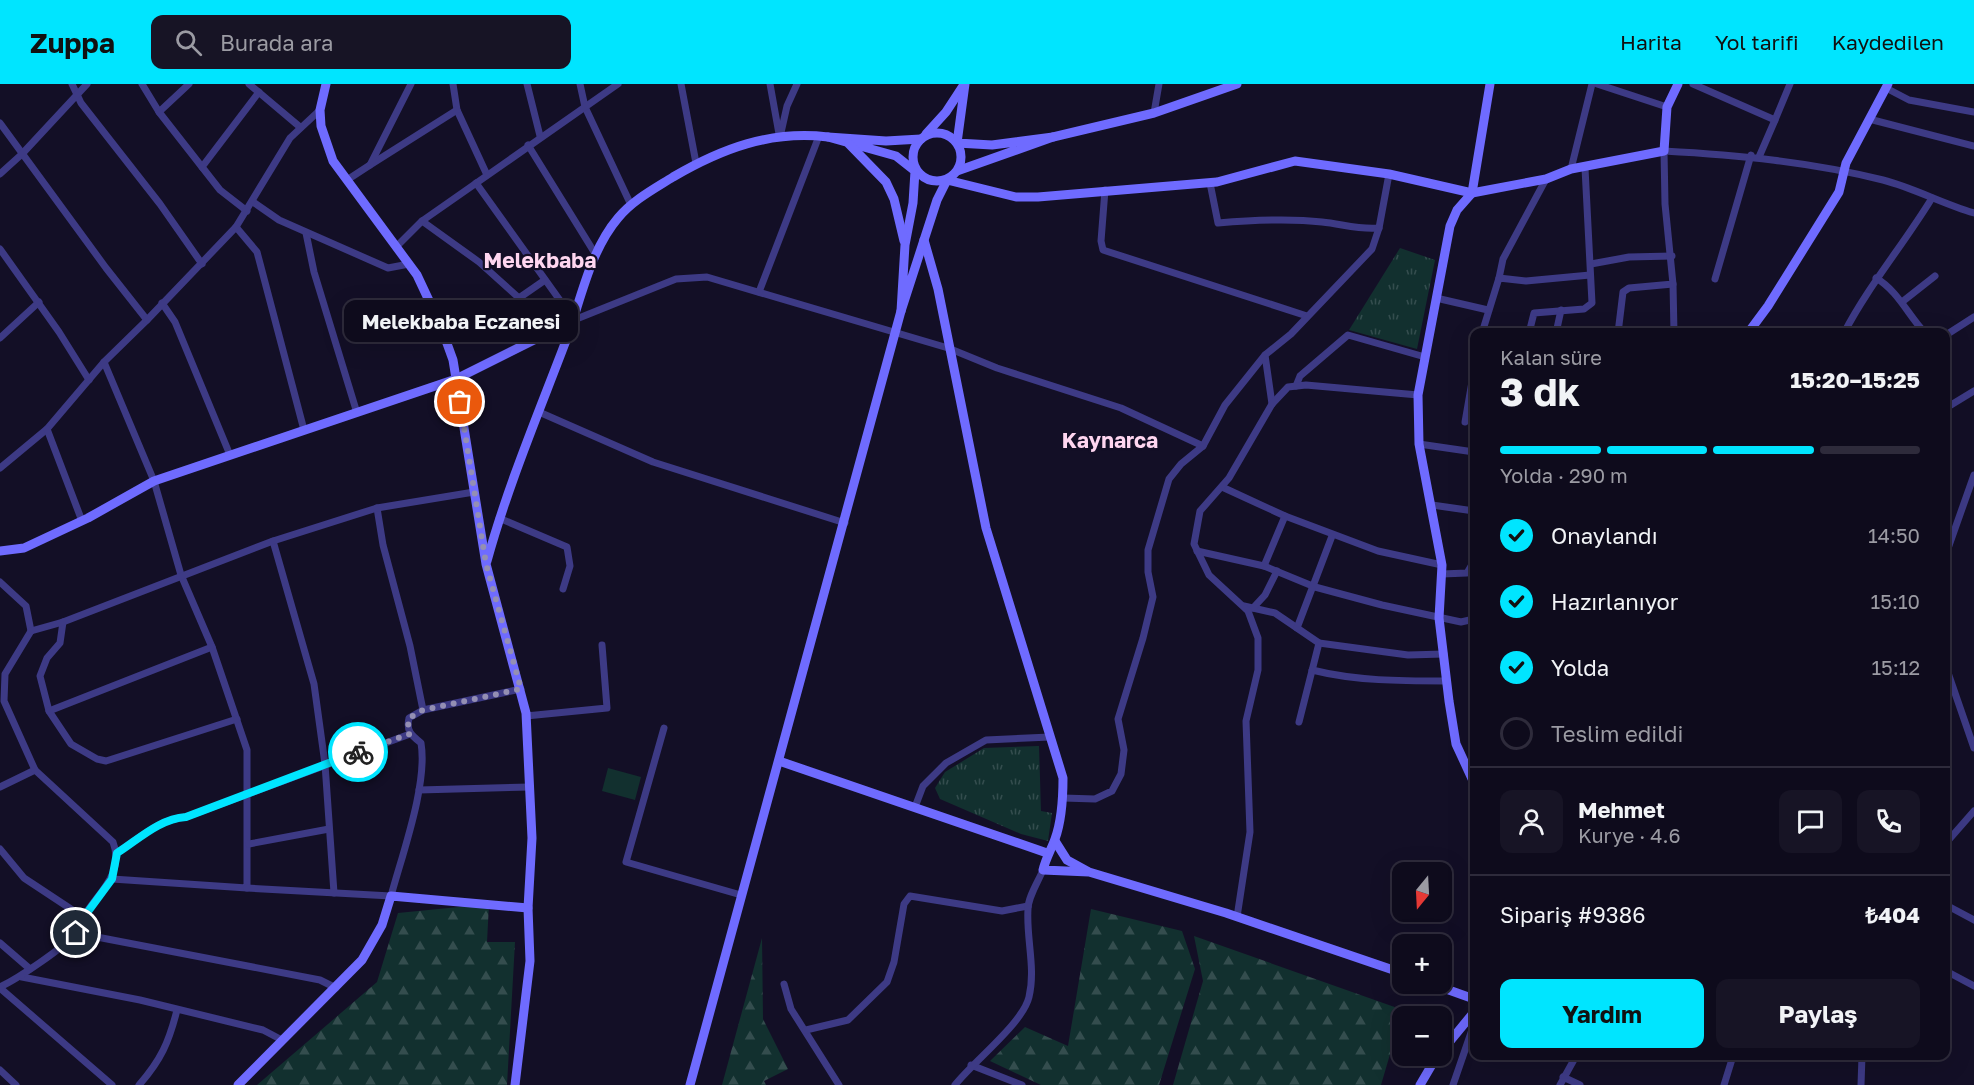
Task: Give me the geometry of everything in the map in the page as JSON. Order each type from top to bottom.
[{"type":"street","points":[[72,84],[81,104],[153,194],[202,264]]},
{"type":"street","points":[[0,174],[22,154],[87,84]]},
{"type":"street","points":[[142,84],[159,112],[220,190],[247,211]]},
{"type":"street","points":[[159,112],[189,84]]},
{"type":"street","points":[[249,84],[300,127]]},
{"type":"street","points":[[326,84],[320,111],[321,126],[333,161],[409,264],[440,324],[453,360],[486,564],[521,689],[526,716],[532,838],[528,908],[530,961],[515,1085]]},
{"type":"street","points":[[370,165],[411,84]]},
{"type":"street","points":[[453,84],[457,110],[487,175]]},
{"type":"street","points":[[527,84],[540,136]]},
{"type":"street","points":[[580,84],[585,107],[631,205]]},
{"type":"street","points":[[397,246],[422,221],[540,136],[618,84]]},
{"type":"street","points":[[681,84],[696,163]]},
{"type":"street","points":[[770,84],[780,137]]},
{"type":"street","points":[[780,137],[787,106],[797,84]]},
{"type":"street","points":[[901,311],[905,245],[913,203],[914,150],[946,112],[956,88],[965,84]]},
{"type":"street","points":[[957,171],[962,158],[957,143],[965,84]]},
{"type":"street","points":[[1154,113],[1159,84]]},
{"type":"street","points":[[486,564],[499,518],[574,320],[596,255],[618,218],[631,205],[696,163],[750,141],[780,137],[886,141],[939,133],[952,138],[957,143],[993,145],[1053,137],[1154,113],[1237,84]]},
{"type":"street","points":[[1470,774],[1456,744],[1446,681],[1439,618],[1442,569],[1419,444],[1418,395],[1450,226],[1457,210],[1472,193],[1490,84]]},
{"type":"street","points":[[1571,169],[1593,84]]},
{"type":"street","points":[[1597,84],[1667,107]]},
{"type":"street","points":[[1674,328],[1672,256],[1665,204],[1664,151],[1667,107],[1678,84]]},
{"type":"street","points":[[1693,84],[1775,120]]},
{"type":"street","points":[[1715,279],[1755,156],[1775,120],[1790,84]]},
{"type":"street","points":[[1752,328],[1768,306],[1830,206],[1845,172],[1846,163],[1887,86],[1909,100],[1974,112]]},
{"type":"street","points":[[202,167],[259,92]]},
{"type":"street","points":[[347,180],[457,110]]},
{"type":"street","points":[[0,468],[47,429],[104,362],[236,227],[290,138],[320,111]]},
{"type":"street","points":[[1869,119],[1974,146]]},
{"type":"street","points":[[0,123],[147,320]]},
{"type":"street","points":[[823,137],[897,156],[927,179],[947,180],[1016,197],[1210,183],[1295,160],[1389,174],[1472,193],[1546,179],[1571,169],[1664,151],[1755,156],[1845,172],[1885,181],[1974,213]]},
{"type":"street","points":[[759,292],[823,137]]},
{"type":"street","points":[[690,1085],[901,311],[937,200],[947,180],[957,171],[1053,137]]},
{"type":"street","points":[[849,144],[886,182],[894,199],[905,245]]},
{"type":"street","points":[[528,145],[596,255]]},
{"type":"street","points":[[1530,328],[1534,313],[1584,309],[1592,303],[1585,168]]},
{"type":"street","points":[[1063,798],[1095,799],[1112,791],[1120,774],[1124,750],[1118,719],[1153,597],[1148,572],[1148,550],[1169,479],[1181,464],[1203,446],[1225,405],[1265,355],[1372,249],[1379,228],[1389,174]]},
{"type":"street","points":[[1483,328],[1503,259],[1546,179]]},
{"type":"street","points":[[476,183],[574,320]]},
{"type":"street","points":[[1210,183],[1218,223],[1264,219],[1322,222],[1364,230],[1379,228]]},
{"type":"street","points":[[1105,190],[1101,241],[1103,250],[1306,316]]},
{"type":"street","points":[[1847,328],[1876,278],[1908,237],[1932,198]]},
{"type":"street","points":[[253,202],[279,220],[388,268],[409,264]]},
{"type":"street","points":[[422,221],[479,262],[519,298],[545,280]]},
{"type":"street","points":[[236,227],[257,252],[304,430]]},
{"type":"street","points":[[306,233],[314,273],[357,412]]},
{"type":"street","points":[[924,240],[938,289],[948,348],[986,528],[1063,778],[1063,798],[1055,841],[1047,853],[1043,870],[1028,906],[1032,978],[1029,999],[1017,1019],[971,1065],[956,1085]]},
{"type":"street","points":[[0,249],[39,303],[89,380]]},
{"type":"street","points":[[1591,264],[1629,257],[1672,256]]},
{"type":"street","points":[[1499,278],[1526,281],[1590,275]]},
{"type":"street","points":[[1902,302],[1935,276]]},
{"type":"street","points":[[0,551],[24,548],[154,481],[456,379],[574,320],[676,279],[707,277],[948,348],[998,368],[1121,408],[1203,446]]},
{"type":"street","points":[[1876,278],[1886,284],[1921,328]]},
{"type":"street","points":[[1619,328],[1623,292],[1629,288],[1673,284]]},
{"type":"street","points":[[1436,298],[1488,310]]},
{"type":"street","points":[[0,338],[39,303]]},
{"type":"street","points":[[162,303],[176,322],[230,454]]},
{"type":"street","points":[[1558,328],[1561,310]]},
{"type":"street","points":[[1950,332],[1974,317]]},
{"type":"street","points":[[1296,386],[1300,376],[1348,335],[1425,357]]},
{"type":"street","points":[[1265,355],[1272,404]]},
{"type":"street","points":[[104,362],[154,481],[181,575],[212,647],[247,750],[245,794],[249,844],[247,888]]},
{"type":"street","points":[[1238,917],[1250,832],[1246,721],[1258,670],[1258,638],[1248,611],[1209,575],[1197,551],[1194,544],[1200,511],[1222,487],[1272,404],[1288,387],[1418,395]]},
{"type":"street","points":[[1950,405],[1974,390]]},
{"type":"street","points":[[1465,422],[1470,393]]},
{"type":"street","points":[[539,412],[653,462],[845,523]]},
{"type":"street","points":[[47,429],[82,520]]},
{"type":"street","points":[[1419,444],[1470,451]]},
{"type":"street","points":[[1950,541],[1962,501],[1974,475]]},
{"type":"street","points":[[1222,487],[1332,536],[1378,551],[1442,569],[1467,573],[1470,568]]},
{"type":"street","points":[[31,631],[63,622],[273,541],[377,508],[474,492]]},
{"type":"street","points":[[1432,505],[1470,510]]},
{"type":"street","points":[[377,508],[383,545],[410,646],[423,710]]},
{"type":"street","points":[[1264,566],[1285,516]]},
{"type":"street","points":[[499,518],[567,547],[570,566],[563,589]]},
{"type":"street","points":[[1297,628],[1315,587],[1332,536]]},
{"type":"street","points":[[273,541],[314,684],[325,764],[334,894]]},
{"type":"street","points":[[1197,551],[1264,566],[1315,587],[1439,618],[1461,622],[1470,620]]},
{"type":"street","points":[[1254,608],[1265,595],[1277,571]]},
{"type":"street","points":[[0,582],[26,606],[31,631],[5,674],[2,698],[35,770],[113,842],[117,853],[112,879],[84,917],[76,933],[22,977],[0,988],[112,1085]]},
{"type":"street","points":[[1242,606],[1275,613],[1319,642],[1408,655],[1443,654]]},
{"type":"street","points":[[63,622],[60,643],[47,658],[40,676],[49,711],[71,744],[97,759],[106,761],[237,719]]},
{"type":"street","points":[[1299,722],[1319,642]]},
{"type":"street","points":[[526,716],[607,708],[602,645]]},
{"type":"street","points":[[49,711],[212,647]]},
{"type":"street","points":[[1312,670],[1335,676],[1390,681],[1446,681]]},
{"type":"street","points":[[1950,679],[1974,748]]},
{"type":"street","points":[[238,1085],[352,973],[382,924],[419,790],[423,754],[421,743],[410,734],[409,718],[423,710],[521,689]]},
{"type":"street","points":[[664,728],[626,862],[741,895]]},
{"type":"street","points":[[117,853],[152,829],[174,818],[186,817],[410,734]]},
{"type":"street","points":[[915,807],[923,786],[946,763],[986,740],[1050,738]]},
{"type":"street","points":[[779,761],[1047,853]]},
{"type":"street","points":[[0,787],[35,770]]},
{"type":"street","points":[[419,790],[530,787]]},
{"type":"street","points":[[1950,837],[1974,810]]},
{"type":"street","points":[[249,844],[330,829]]},
{"type":"street","points":[[1055,841],[1067,860],[1089,872],[1238,917],[1392,970]]},
{"type":"street","points":[[0,849],[24,878],[84,917]]},
{"type":"street","points":[[1043,870],[1089,872]]},
{"type":"street","points":[[112,879],[391,896],[528,908]]},
{"type":"street","points":[[806,1030],[848,1020],[887,982],[894,962],[904,904],[910,896],[1002,911],[1028,906]]},
{"type":"street","points":[[1950,907],[1974,920]]},
{"type":"street","points":[[76,933],[320,980],[336,988]]},
{"type":"street","points":[[0,943],[30,969]]},
{"type":"street","points":[[1950,973],[1974,986]]},
{"type":"street","points":[[22,977],[263,1030],[282,1040]]},
{"type":"street","points":[[784,984],[791,1009],[839,1085]]},
{"type":"street","points":[[1452,991],[1470,998]]},
{"type":"street","points":[[139,1085],[155,1068],[177,1010]]},
{"type":"street","points":[[1452,1039],[1470,1017]]},
{"type":"street","points":[[1453,1085],[1470,1036]]},
{"type":"street","points":[[1560,1085],[1574,1060]]},
{"type":"street","points":[[1724,1085],[1732,1060]]},
{"type":"street","points":[[1861,1085],[1862,1060]]},
{"type":"street","points":[[971,1065],[1022,1085]]},
{"type":"street","points":[[1420,1085],[1431,1066]]},
{"type":"street","points":[[0,1070],[16,1085]]},
{"type":"street","points":[[1563,1077],[1580,1085]]},
{"type":"green space","points":[[1400,248],[1435,260],[1417,349],[1349,330]]},
{"type":"green space","points":[[1039,746],[1041,811],[1052,813],[1048,841],[1021,834],[940,799],[935,788],[945,772],[984,748]]},
{"type":"green space","points":[[608,768],[641,777],[635,800],[602,791]]},
{"type":"green space","points":[[489,904],[487,942],[515,942],[507,1085],[257,1085],[377,982],[398,913]]},
{"type":"green space","points":[[1091,909],[1182,931],[1195,969],[1159,1085],[1041,1085],[990,1061],[1025,1027],[1068,1046]]},
{"type":"green space","points":[[1194,936],[1392,1006],[1392,1048],[1381,1085],[1173,1085],[1203,981]]},
{"type":"green space","points":[[762,938],[763,1019],[788,1069],[764,1081],[766,1085],[722,1085]]},
{"type":"way so far","points":[[358,752],[410,734],[409,718],[423,710],[521,689],[486,564],[460,402]]},
{"type":"place","name":"Melekbaba Eczanesi","points":[[460,402]]},
{"type":"district","name":"Melekbaba","points":[[540,261]]},
{"type":"district","name":"Kaynarca","points":[[1110,441]]},
{"type":"route","points":[[76,933],[84,917],[112,879],[117,853],[152,829],[174,818],[186,817],[358,752]]}]
